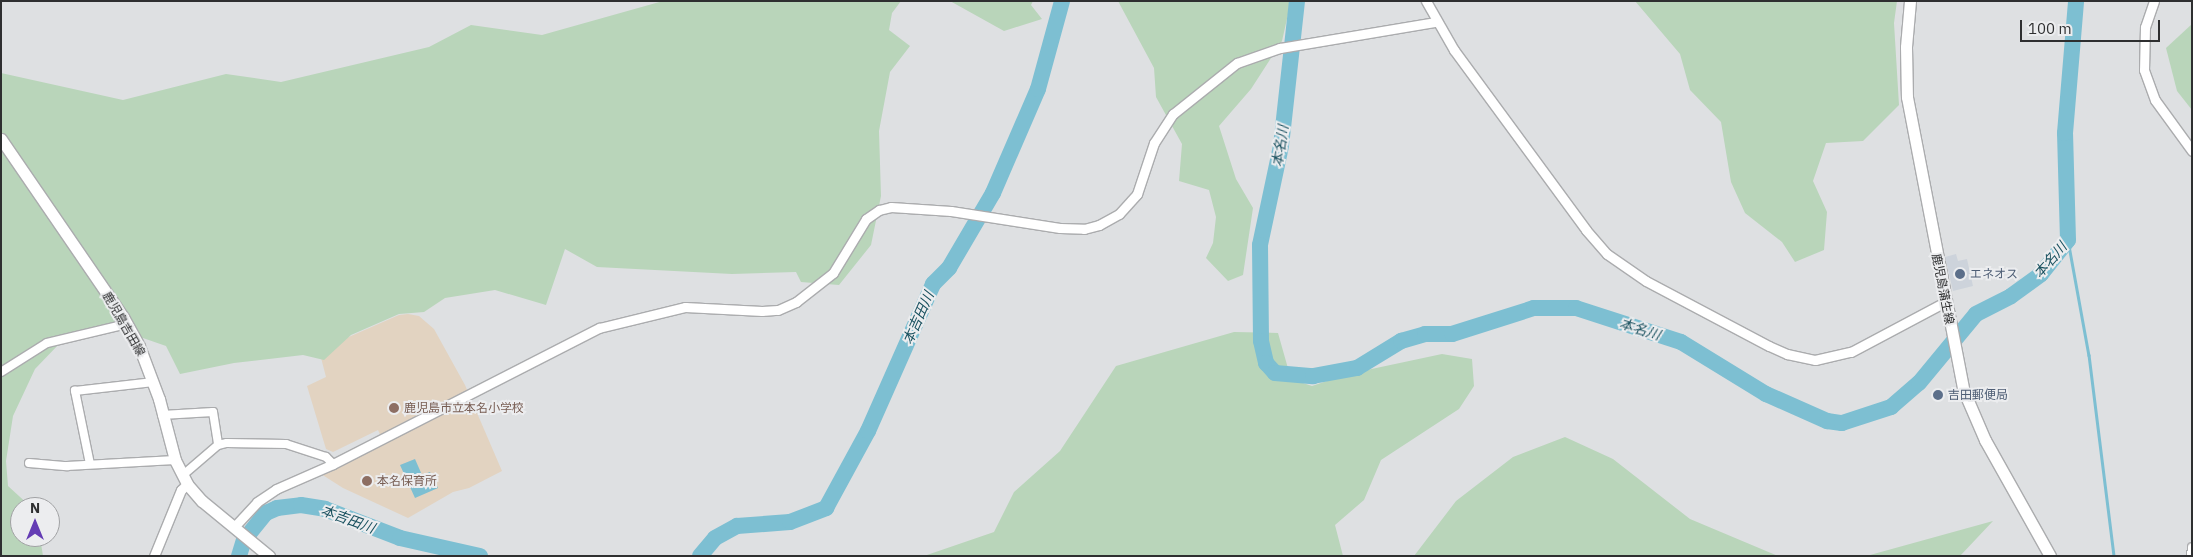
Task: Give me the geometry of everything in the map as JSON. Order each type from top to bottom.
[{"type":"main road","name":"鹿児島蒲生線","points":[[1910,1],[1906,47],[1907,98],[1963,389],[1985,440],[2050,556]]},
{"type":"main road","name":"鹿児島吉田線","points":[[1,138],[127,324],[153,382],[175,460],[185,480],[202,501],[265,552]]},
{"type":"street","points":[[1426,1],[1436,22],[1586,230],[1607,254],[1646,281],[1787,354],[1815,360],[1851,352],[1945,302]]},
{"type":"street","points":[[2154,1],[2145,28],[2144,70],[2155,100],[2192,152]]},
{"type":"street","points":[[239,530],[266,495],[333,464],[615,322],[685,306],[762,311],[778,310],[796,302],[833,273],[866,219],[879,210],[891,207],[971,213],[996,219],[1084,229],[1110,220],[1136,194],[1154,143],[1173,114],[1237,63],[1280,48],[1436,22]]},
{"type":"street","points":[[1,372],[47,344],[127,324]]},
{"type":"street","points":[[90,464],[75,391],[153,382]]},
{"type":"street","points":[[162,415],[213,412],[218,444]]},
{"type":"street","points":[[154,556],[185,480],[218,444],[286,444],[326,457],[333,464]]},
{"type":"street","points":[[29,463],[90,464],[175,460]]},
{"type":"street","points":[[2191,556],[2192,547]]},
{"type":"shaded area","name":"エネオス","points":[[1956,254],[1958,261],[1967,259],[1973,286],[1953,291],[1945,257]]},
{"type":"shaded area","name":"鹿児島市立本名小学校","points":[[399,315],[419,316],[434,329],[465,385],[502,471],[469,488],[453,492],[408,518],[343,488],[321,474],[384,443],[378,430],[333,452],[326,449],[307,386],[326,377],[319,350]]},
{"type":"green space","points":[[663,1],[901,1],[892,13],[889,30],[910,46],[890,72],[879,131],[881,196],[871,245],[839,285],[801,282],[796,272],[732,274],[597,267],[565,249],[546,305],[495,290],[445,298],[424,312],[399,314],[351,335],[324,360],[303,355],[234,363],[180,374],[166,346],[117,329],[60,343],[35,369],[13,416],[6,461],[8,486],[20,497],[10,497],[10,547],[42,547],[43,556],[1,556],[1,73],[123,100],[226,74],[281,82],[429,47],[471,25],[542,35]]},
{"type":"green space","points":[[950,1],[1033,1],[1031,5],[1042,19],[1004,31]]},
{"type":"green space","points":[[1118,1],[1291,1],[1282,41],[1251,89],[1219,126],[1236,179],[1253,208],[1243,275],[1228,281],[1206,258],[1213,243],[1216,217],[1209,190],[1179,181],[1182,144],[1156,97],[1154,68]]},
{"type":"green space","points":[[1635,1],[1897,1],[1894,23],[1899,105],[1863,141],[1826,143],[1813,181],[1827,212],[1824,250],[1795,262],[1782,242],[1745,213],[1731,182],[1721,122],[1690,90],[1680,54]]},
{"type":"green space","points":[[2192,24],[2192,110],[2177,91],[2166,48]]},
{"type":"green space","points":[[1234,332],[1278,333],[1291,379],[1312,386],[1348,374],[1442,354],[1472,359],[1474,386],[1459,409],[1381,460],[1364,500],[1335,525],[1343,556],[924,556],[994,532],[1014,492],[1060,451],[1116,366]]},
{"type":"green space","points":[[1565,437],[1613,459],[1690,519],[1778,556],[1414,556],[1456,501],[1513,457]]},
{"type":"green space","points":[[1993,521],[1960,556],[1840,556],[1870,555]]},
{"type":"water","points":[[415,459],[422,475],[430,472],[438,488],[415,498],[400,465]]},
{"type":"waterway","name":"本吉田川","points":[[700,556],[715,538],[737,526],[790,522],[826,508],[868,431],[933,284],[949,268],[993,193],[1038,89],[1062,1]]},
{"type":"waterway","name":"本名川","points":[[1297,1],[1281,146],[1260,245],[1261,341],[1266,363],[1275,373],[1313,376],[1357,368],[1401,341],[1425,334],[1452,334],[1534,308],[1576,308],[1681,342],[1766,394],[1827,421],[1842,423],[1891,407],[1919,383],[1976,314],[2011,296],[2041,274],[2068,240],[2065,133],[2076,1]]},
{"type":"waterway","points":[[2068,240],[2089,355],[2114,556]]},
{"type":"waterway","name":"本吉田川","points":[[239,556],[244,540],[266,513],[277,508],[301,505],[325,509],[400,538],[480,556]]},
{"type":"place","name":"エネオス","points":[[1960,274]]},
{"type":"place","name":"吉田郵便局","points":[[1938,395]]},
{"type":"place","name":"鹿児島市立本名小学校","points":[[394,408]]},
{"type":"place","name":"本名保育所","points":[[367,481]]}]
